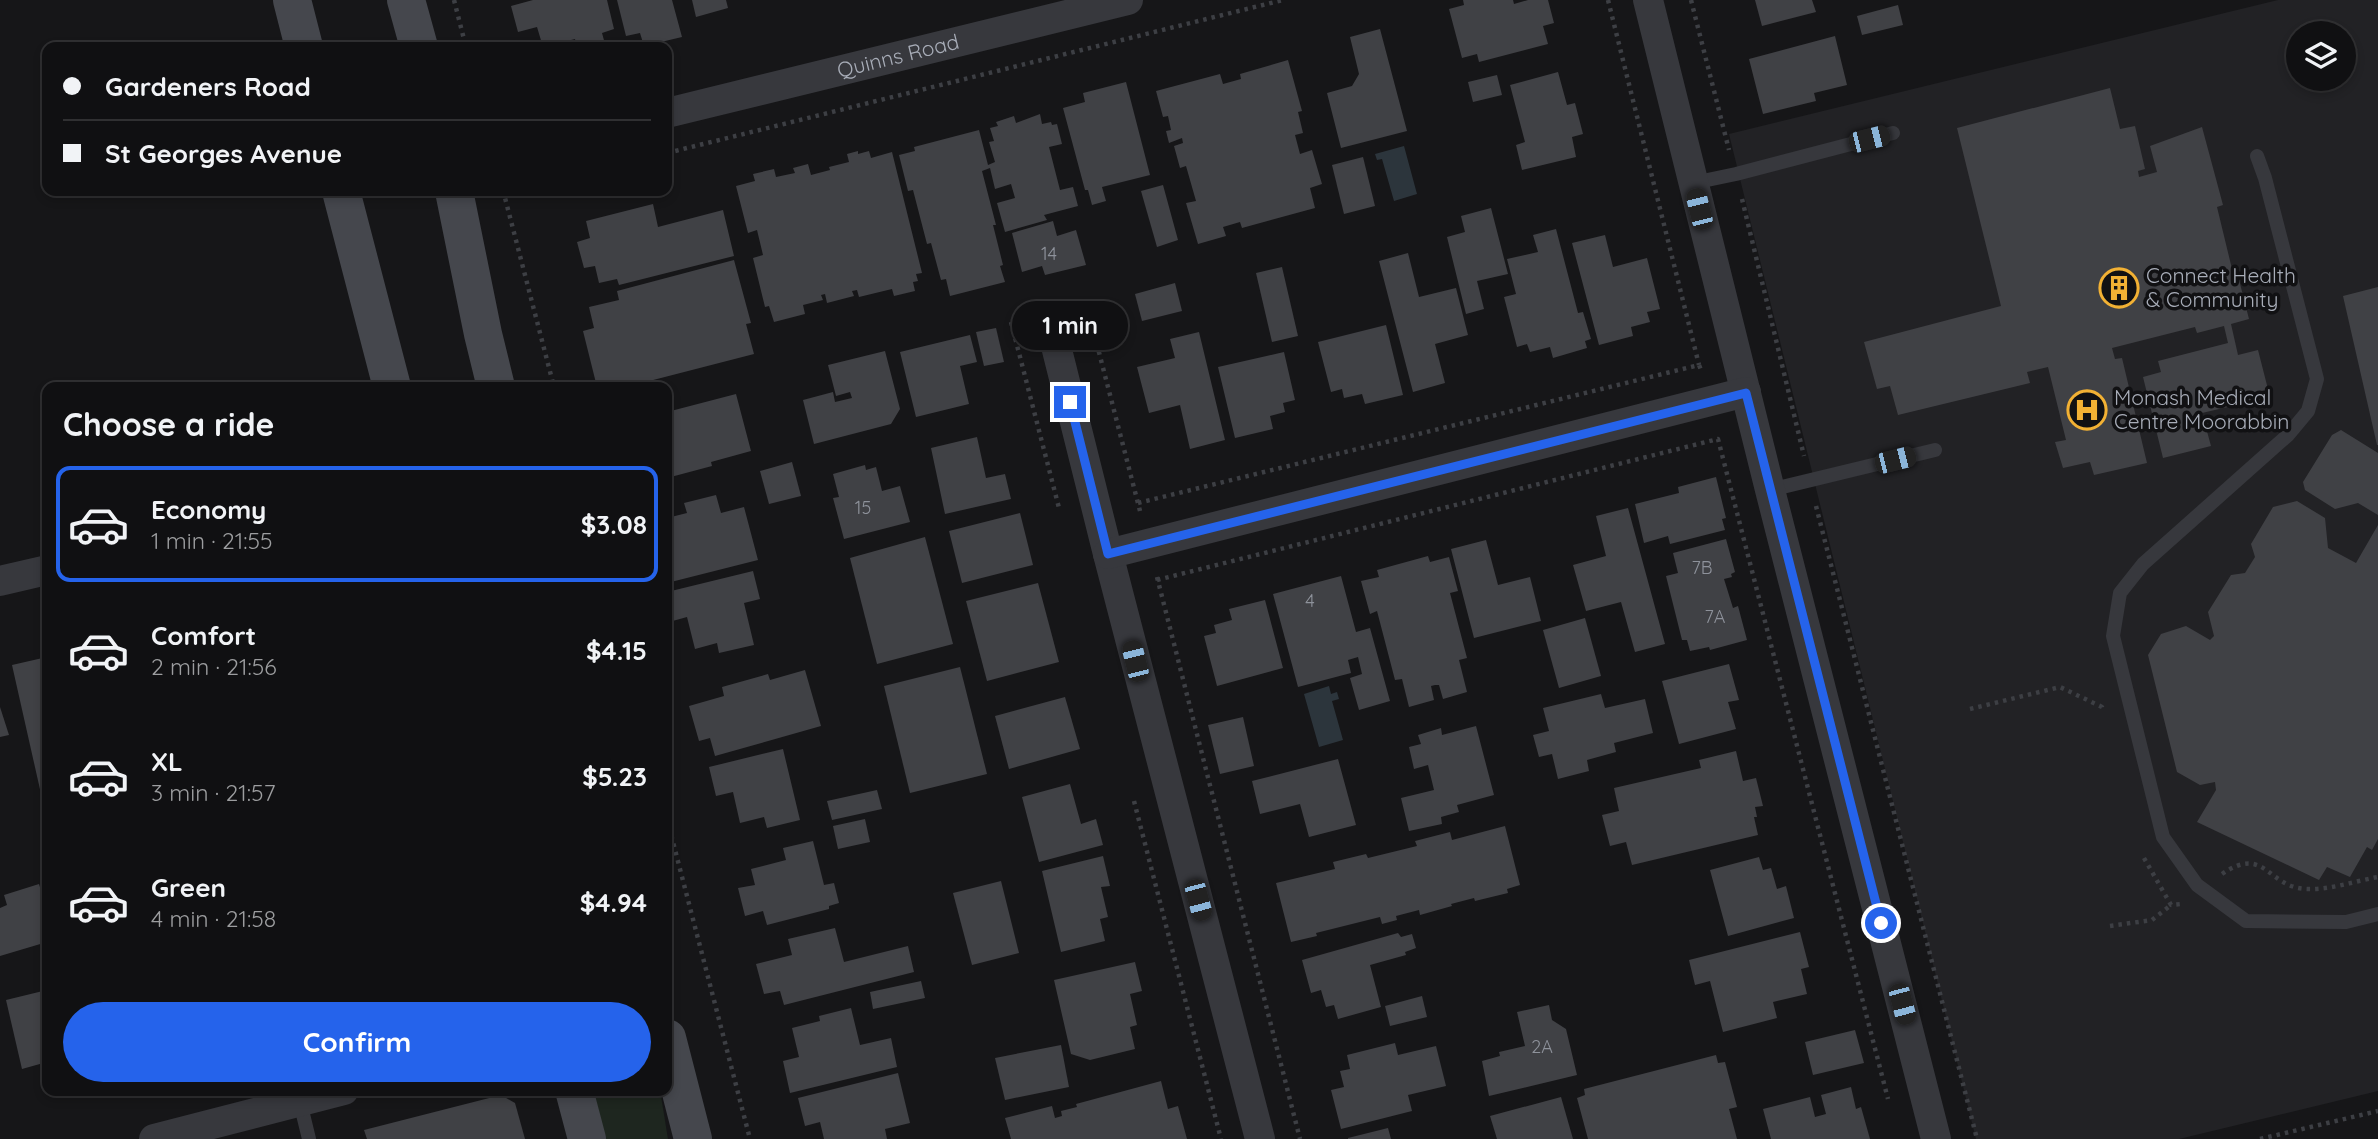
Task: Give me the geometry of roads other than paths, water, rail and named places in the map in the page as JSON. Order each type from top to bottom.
[{"type":"main road","points":[[292,0],[303,42]]},
{"type":"main road","points":[[407,0],[418,42]]},
{"type":"main road","points":[[342,196],[391,382]]},
{"type":"main road","points":[[455,196],[495,382]]},
{"type":"main road","points":[[672,1057],[693,1139]]},
{"type":"main road","points":[[576,1096],[587,1139]]},
{"type":"street","name":"Quinns Road","points":[[672,112],[1128,0]]},
{"type":"street","points":[[1648,0],[1936,1139]]},
{"type":"street","points":[[1051,326],[1260,1139]]},
{"type":"street","points":[[1108,554],[1746,393]]},
{"type":"street","points":[[0,581],[42,571]]},
{"type":"street","points":[[154,1139],[322,1096]]},
{"type":"lane","points":[[1693,183],[1893,133]]},
{"type":"lane","points":[[2258,156],[2317,380],[2308,411],[2288,435],[2143,564],[2120,593],[2113,636],[2163,837],[2197,885],[2246,921],[2346,922],[2378,914]]},
{"type":"lane","points":[[1770,490],[1935,450]]},
{"type":"lane","points":[[300,1102],[309,1139]]},
{"type":"place","name":"Connect Health & Community","points":[[2119,288]]},
{"type":"place","name":"Monash Medical Centre Moorabbin","points":[[2087,410]]}]
